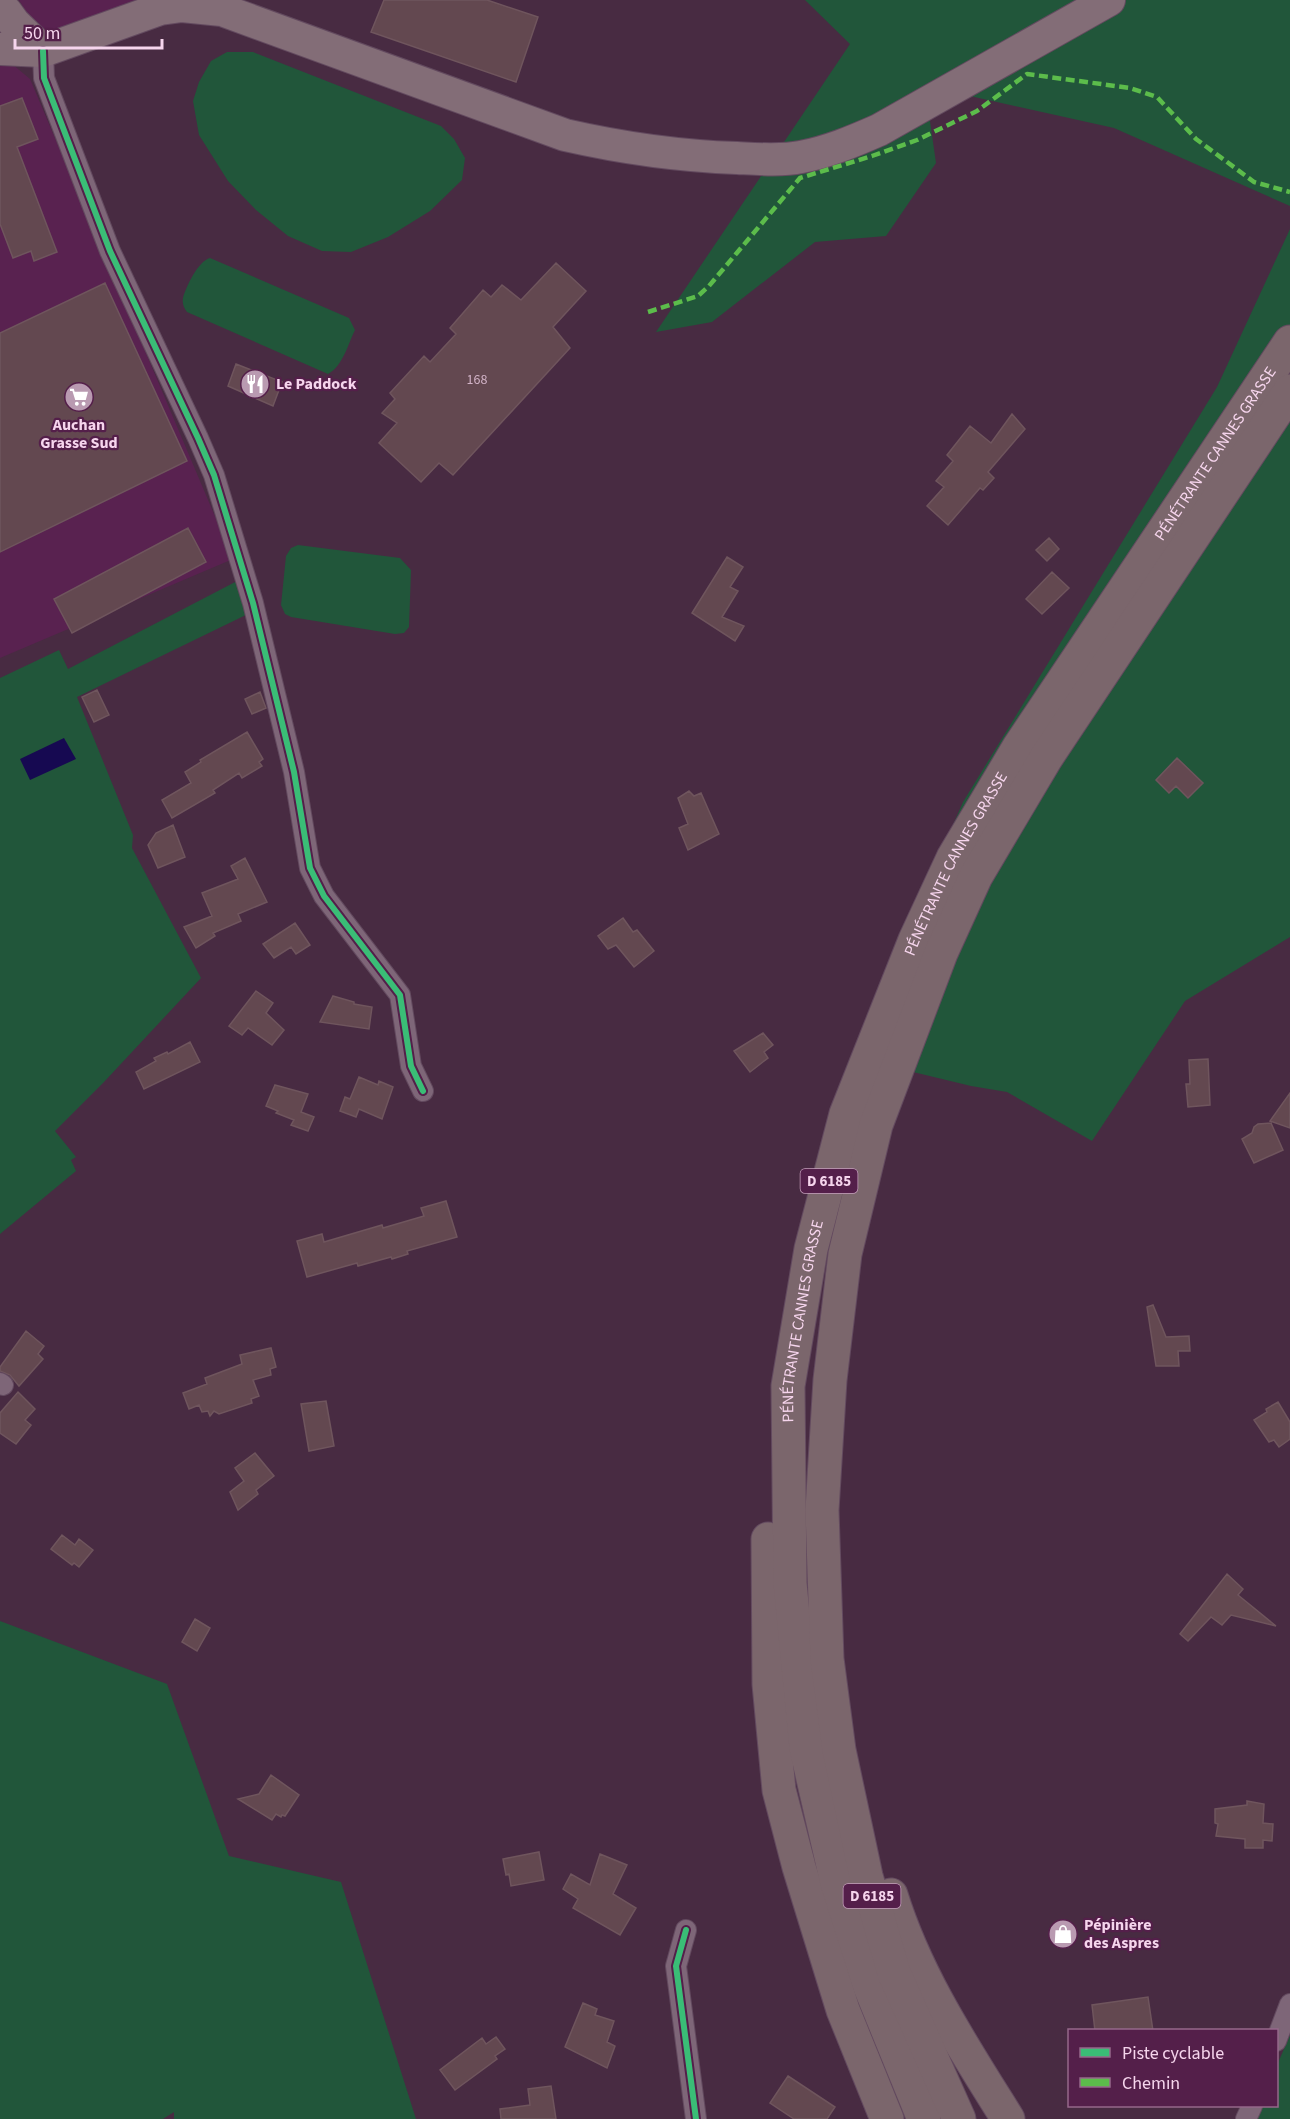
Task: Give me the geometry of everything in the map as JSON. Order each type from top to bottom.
[{"type":"highway","name":"PÉNÉTRANTE CANNES GRASSE","points":[[924,2119],[870,1987],[856,1946],[837,1883],[806,1748],[790,1583],[788,1386],[811,1249],[846,1114],[915,940],[953,858],[1019,747],[1290,342]]},
{"type":"highway","name":"PÉNÉTRANTE CANNES GRASSE","points":[[959,2119],[894,1973],[866,1876],[839,1750],[827,1659],[822,1510],[830,1380],[845,1254],[876,1125],[941,953],[976,876],[1046,758],[1285,401]]},
{"type":"highway","points":[[788,1386],[773,1456],[767,1563],[769,1684],[779,1790],[799,1867],[843,2010],[887,2119]]},
{"type":"highway","points":[[839,1750],[868,1819],[896,1911],[934,1999],[1008,2119]]},
{"type":"main road","points":[[0,49],[43,51],[160,9],[182,6],[222,10],[564,135],[619,147],[667,154],[756,159],[800,157],[845,145],[879,130],[1109,0]]},
{"type":"main road","points":[[3,16],[14,23],[43,51]]},
{"type":"street","points":[[43,51],[44,78],[110,251],[214,475],[253,603],[292,761],[310,868],[324,896],[400,995],[411,1066],[423,1091]]},
{"type":"street","points":[[686,1930],[676,1966],[696,2119]]},
{"type":"street","points":[[1278,2036],[1290,2004]]},
{"type":"shaded area","points":[[19,0],[209,0],[51,55]]},
{"type":"shaded area","points":[[0,54],[30,79],[233,559],[0,658]]},
{"type":"shaded area","points":[[64,738],[76,759],[30,780],[20,759]]},
{"type":"green space","points":[[805,0],[1290,0],[1290,206],[1114,128],[925,86],[936,163],[886,236],[815,242],[712,322],[656,332],[850,44]]},
{"type":"green space","points":[[227,52],[253,52],[441,126],[454,139],[465,158],[462,180],[430,211],[388,237],[351,252],[322,251],[288,236],[256,210],[228,181],[199,135],[193,101],[199,82],[211,61]]},
{"type":"green space","points":[[1290,229],[1290,937],[1185,1001],[1092,1141],[1007,1092],[971,1086],[851,1057],[963,802],[1217,387]]},
{"type":"green space","points":[[210,258],[349,318],[355,330],[338,366],[328,374],[187,312],[183,300],[187,288],[197,269]]},
{"type":"green space","points":[[298,545],[400,558],[411,570],[409,627],[404,633],[395,634],[291,617],[285,614],[281,605],[286,556],[291,548]]},
{"type":"green space","points":[[239,580],[250,613],[77,697],[133,835],[132,848],[201,978],[55,1131],[76,1157],[71,1160],[76,1171],[0,1234],[0,678],[59,650],[68,669]]},
{"type":"green space","points":[[0,1621],[167,1684],[229,1856],[341,1882],[416,2119],[174,2119],[174,2112],[163,2119],[0,2119]]},
{"type":"green space","points":[[1290,2035],[1290,2119],[1252,2119],[1258,2107],[1278,2107],[1278,2063]]},
{"type":"building","points":[[384,0],[487,0],[538,17],[516,82],[371,32]]},
{"type":"building","points":[[22,98],[38,139],[17,147],[57,252],[34,261],[31,251],[13,258],[0,224],[0,106]]},
{"type":"building","points":[[556,263],[586,291],[553,327],[570,348],[453,475],[439,463],[421,482],[379,443],[397,423],[382,413],[395,399],[390,393],[424,356],[430,362],[456,334],[450,328],[483,290],[491,297],[502,285],[521,300]]},
{"type":"building","name":"Auchan Grasse Sud","points":[[105,283],[187,461],[0,552],[0,333]]},
{"type":"building","name":"Le Paddock","points":[[236,364],[282,382],[273,406],[228,386]]},
{"type":"building","points":[[1012,414],[1025,429],[988,472],[994,478],[983,490],[980,488],[948,525],[927,506],[944,487],[936,481],[953,461],[947,455],[970,426],[991,443]]},
{"type":"building","points":[[188,528],[206,562],[72,633],[54,599]]},
{"type":"building","points":[[1049,538],[1059,549],[1047,561],[1036,550]]},
{"type":"building","points":[[727,557],[743,567],[730,587],[738,591],[722,617],[744,626],[735,641],[692,613]]},
{"type":"building","points":[[1052,572],[1069,588],[1042,614],[1026,599]]},
{"type":"building","points":[[97,690],[109,715],[94,722],[82,697]]},
{"type":"building","points":[[260,692],[266,708],[252,714],[245,699]]},
{"type":"building","points":[[247,732],[263,759],[259,762],[262,766],[242,778],[239,773],[213,790],[215,793],[172,818],[162,800],[191,783],[185,772],[201,762],[200,760]]},
{"type":"building","points":[[1177,758],[1203,783],[1188,798],[1176,786],[1169,793],[1156,780]]},
{"type":"building","points":[[689,791],[694,796],[701,793],[719,834],[688,850],[679,828],[688,824],[678,798]]},
{"type":"building","points":[[173,825],[185,857],[158,868],[148,845],[156,833]]},
{"type":"building","points":[[245,858],[267,902],[238,914],[241,921],[213,933],[215,936],[196,948],[184,927],[212,916],[202,893],[238,879],[231,866]]},
{"type":"building","points":[[623,918],[633,932],[637,930],[654,951],[634,967],[616,945],[608,949],[598,936]]},
{"type":"building","points":[[295,923],[310,945],[296,954],[291,947],[274,958],[263,944]]},
{"type":"building","points":[[256,991],[273,1003],[266,1013],[284,1030],[272,1045],[248,1028],[242,1035],[229,1026]]},
{"type":"building","points":[[333,996],[354,1002],[354,1004],[372,1007],[369,1029],[320,1022]]},
{"type":"building","points":[[763,1033],[773,1045],[764,1052],[768,1058],[750,1072],[734,1051]]},
{"type":"building","points":[[190,1042],[200,1062],[144,1089],[136,1072],[156,1061],[154,1058],[167,1052],[168,1054]]},
{"type":"building","points":[[1208,1059],[1210,1105],[1188,1107],[1186,1084],[1190,1084],[1189,1060]]},
{"type":"building","points":[[359,1077],[378,1085],[379,1081],[393,1087],[382,1119],[359,1109],[356,1117],[340,1111],[345,1097],[350,1099]]},
{"type":"building","points":[[275,1085],[308,1094],[301,1112],[314,1117],[308,1131],[291,1125],[294,1120],[266,1106]]},
{"type":"building","points":[[1290,1093],[1290,1128],[1270,1121]]},
{"type":"building","points":[[1271,1123],[1283,1150],[1254,1163],[1242,1139],[1252,1133],[1258,1124]]},
{"type":"building","points":[[446,1201],[457,1237],[407,1251],[408,1254],[392,1259],[391,1257],[358,1266],[357,1263],[307,1277],[297,1241],[322,1234],[324,1242],[382,1225],[383,1228],[424,1216],[421,1208]]},
{"type":"building","points":[[1153,1305],[1166,1337],[1189,1336],[1190,1351],[1178,1351],[1179,1366],[1156,1366],[1147,1307]]},
{"type":"building","points":[[26,1331],[44,1346],[38,1354],[43,1359],[19,1386],[10,1375],[0,1371],[0,1367]]},
{"type":"building","points":[[271,1348],[276,1367],[270,1369],[271,1375],[253,1380],[259,1396],[251,1399],[252,1403],[219,1414],[214,1411],[210,1416],[208,1411],[202,1412],[199,1405],[189,1409],[183,1393],[207,1384],[205,1378],[242,1364],[240,1355]]},
{"type":"building","points":[[18,1392],[35,1409],[25,1420],[31,1425],[16,1444],[0,1433],[0,1413]]},
{"type":"building","points":[[326,1401],[334,1446],[309,1451],[301,1404]]},
{"type":"building","points":[[1278,1402],[1290,1422],[1290,1439],[1279,1447],[1274,1440],[1269,1442],[1254,1420]]},
{"type":"building","points":[[255,1453],[274,1476],[256,1490],[258,1494],[238,1510],[230,1492],[244,1481],[235,1468]]},
{"type":"building","points":[[62,1535],[75,1545],[79,1539],[93,1550],[79,1567],[74,1563],[72,1565],[51,1549]]},
{"type":"building","points":[[1227,1574],[1243,1589],[1238,1595],[1276,1626],[1231,1615],[1222,1625],[1211,1617],[1188,1641],[1180,1634]]},
{"type":"building","points":[[195,1619],[210,1628],[197,1651],[182,1642]]},
{"type":"building","points":[[271,1775],[299,1795],[285,1816],[281,1817],[276,1814],[272,1820],[238,1799],[259,1794]]},
{"type":"building","points":[[1247,1801],[1264,1804],[1263,1823],[1273,1824],[1272,1841],[1263,1840],[1263,1848],[1245,1848],[1245,1839],[1216,1836],[1218,1824],[1215,1823],[1215,1809],[1247,1805]]},
{"type":"building","points":[[539,1852],[544,1880],[511,1886],[503,1859]]},
{"type":"building","points":[[600,1854],[627,1865],[613,1894],[636,1908],[620,1935],[573,1908],[578,1899],[563,1889],[571,1874],[590,1885]]},
{"type":"building","points":[[1148,1997],[1153,2029],[1095,2029],[1092,2005]]},
{"type":"building","points":[[583,2003],[597,2009],[595,2015],[614,2021],[607,2042],[615,2046],[607,2068],[565,2047]]},
{"type":"building","points":[[496,2037],[505,2049],[495,2056],[497,2059],[455,2090],[440,2070],[482,2038],[486,2044]]},
{"type":"building","points":[[788,2076],[835,2107],[827,2119],[794,2119],[770,2103]]},
{"type":"building","points":[[551,2086],[556,2119],[501,2119],[500,2109],[530,2105],[528,2089]]},
{"type":"marked path","points":[[648,312],[698,296],[800,178],[917,140],[977,111],[1027,74],[1130,88],[1157,97],[1196,139],[1254,182],[1290,192]]},
{"type":"cycle path","points":[[43,51],[44,78],[110,251],[214,475],[253,603],[294,772],[310,868],[324,896],[400,995],[411,1066],[423,1091]]},
{"type":"cycle path","points":[[686,1930],[676,1966],[696,2119]]},
{"type":"place","name":"Le Paddock","points":[[255,384]]},
{"type":"place","name":"Auchan Grasse Sud","points":[[79,397]]},
{"type":"place","name":"Pépinière des Aspres","points":[[1063,1934]]}]
